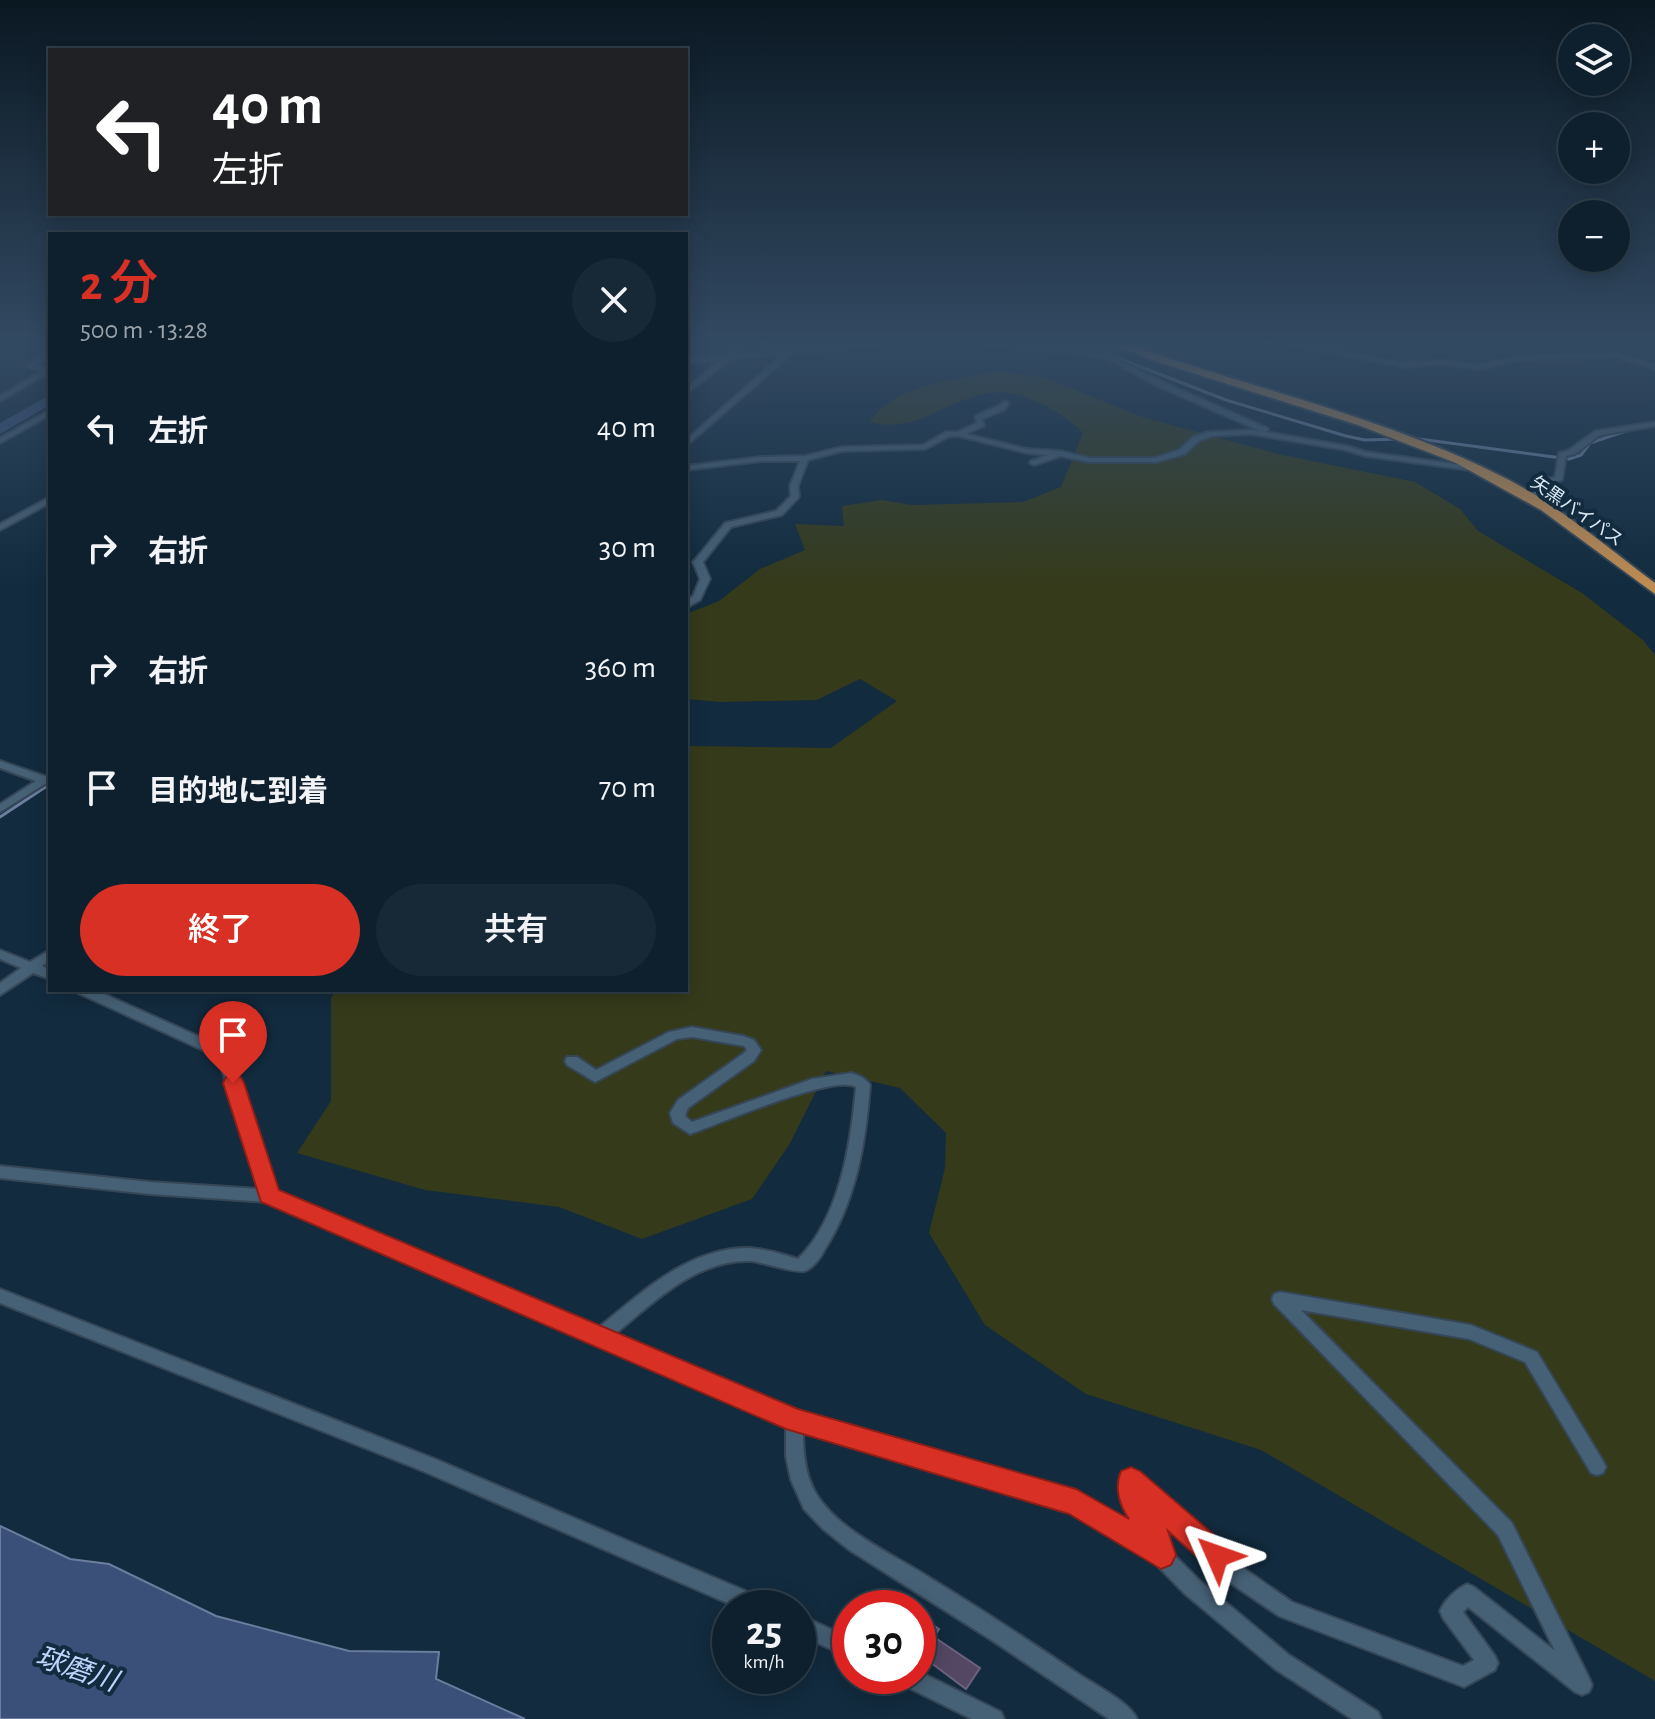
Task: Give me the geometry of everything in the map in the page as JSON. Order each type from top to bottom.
[{"type":"highway","name":"矢黒バイパス","points":[[1359,422],[1477,469],[1527,496],[1655,590]]},
{"type":"street","points":[[0,441],[32,422]]},
{"type":"street","points":[[688,442],[711,422]]},
{"type":"street","points":[[959,434],[980,422]]},
{"type":"street","points":[[1246,422],[1271,434]]},
{"type":"street","points":[[1527,496],[1541,492],[1542,484],[1559,478],[1562,455],[1572,452],[1598,433],[1655,424]]},
{"type":"street","points":[[688,468],[761,459],[805,458],[842,449],[925,447],[949,434],[1027,451],[1060,453],[1089,460],[1156,460],[1182,452],[1196,439],[1211,434],[1271,434],[1365,454],[1477,469]]},
{"type":"street","points":[[1034,463],[1060,453]]},
{"type":"street","points":[[688,604],[697,598],[705,579],[698,562],[722,529],[779,513],[795,497],[794,486],[805,458]]},
{"type":"street","points":[[0,527],[48,501]]},
{"type":"street","points":[[0,764],[47,781]]},
{"type":"street","points":[[0,809],[47,781]]},
{"type":"street","points":[[0,954],[48,974]]},
{"type":"street","points":[[0,990],[48,955]]},
{"type":"street","points":[[87,992],[224,1054],[269,1196]]},
{"type":"street","points":[[572,1061],[595,1077],[674,1035],[710,1033],[749,1043],[754,1050],[749,1057],[683,1104],[677,1113],[678,1119],[690,1128],[817,1083],[851,1078],[863,1085],[861,1123],[847,1176],[828,1233],[814,1256],[801,1266],[767,1257],[740,1255],[710,1261],[677,1276],[602,1335]]},
{"type":"street","points":[[2,1174],[269,1196],[602,1335],[795,1420],[1076,1503],[1161,1555],[1192,1587],[1282,1662],[1371,1719]]},
{"type":"street","points":[[0,1296],[429,1465],[720,1590]]},
{"type":"street","points":[[1161,1555],[1155,1535],[1133,1502],[1131,1480],[1239,1577],[1286,1609],[1464,1677],[1488,1663],[1450,1611],[1467,1594],[1582,1685],[1505,1529],[1280,1299],[1471,1332],[1531,1357],[1597,1467]]},
{"type":"street","points":[[795,1420],[792,1441],[795,1456],[808,1496],[817,1511],[853,1540],[1057,1670],[1127,1719]]},
{"type":"street","points":[[936,1691],[994,1719]]},
{"type":"green space","points":[[872,422],[908,422],[902,424]]},
{"type":"green space","points":[[1071,422],[1161,422],[1278,454],[1415,482],[1460,509],[1478,531],[1582,593],[1643,640],[1655,655],[1655,1681],[1261,1450],[1086,1394],[985,1325],[929,1233],[945,1168],[946,1133],[900,1088],[826,1071],[789,1145],[752,1199],[642,1239],[559,1207],[425,1190],[297,1153],[331,1101],[331,998],[335,992],[688,992],[688,746],[831,748],[897,701],[860,679],[817,700],[721,702],[688,699],[688,613],[719,601],[760,569],[805,550],[795,524],[844,526],[842,506],[882,500],[911,505],[1023,502],[1061,487],[1083,433]]},
{"type":"water","name":"球磨川","points":[[0,1526],[70,1559],[109,1564],[216,1616],[349,1651],[439,1652],[436,1679],[525,1719],[0,1719]]},
{"type":"building","points":[[936,1638],[980,1668],[966,1689],[936,1666]]},
{"type":"waterway","points":[[0,429],[11,422]]},
{"type":"waterway","points":[[1300,422],[1365,440],[1399,439]]},
{"type":"waterway","points":[[1412,438],[1569,459],[1581,455],[1590,443],[1629,430]]},
{"type":"waterway","points":[[0,817],[48,785]]},
{"type":"route","points":[[233,1083],[269,1196],[602,1335],[795,1420],[1076,1503],[1161,1555],[1155,1535],[1133,1502],[1131,1480],[1217,1556]]}]
